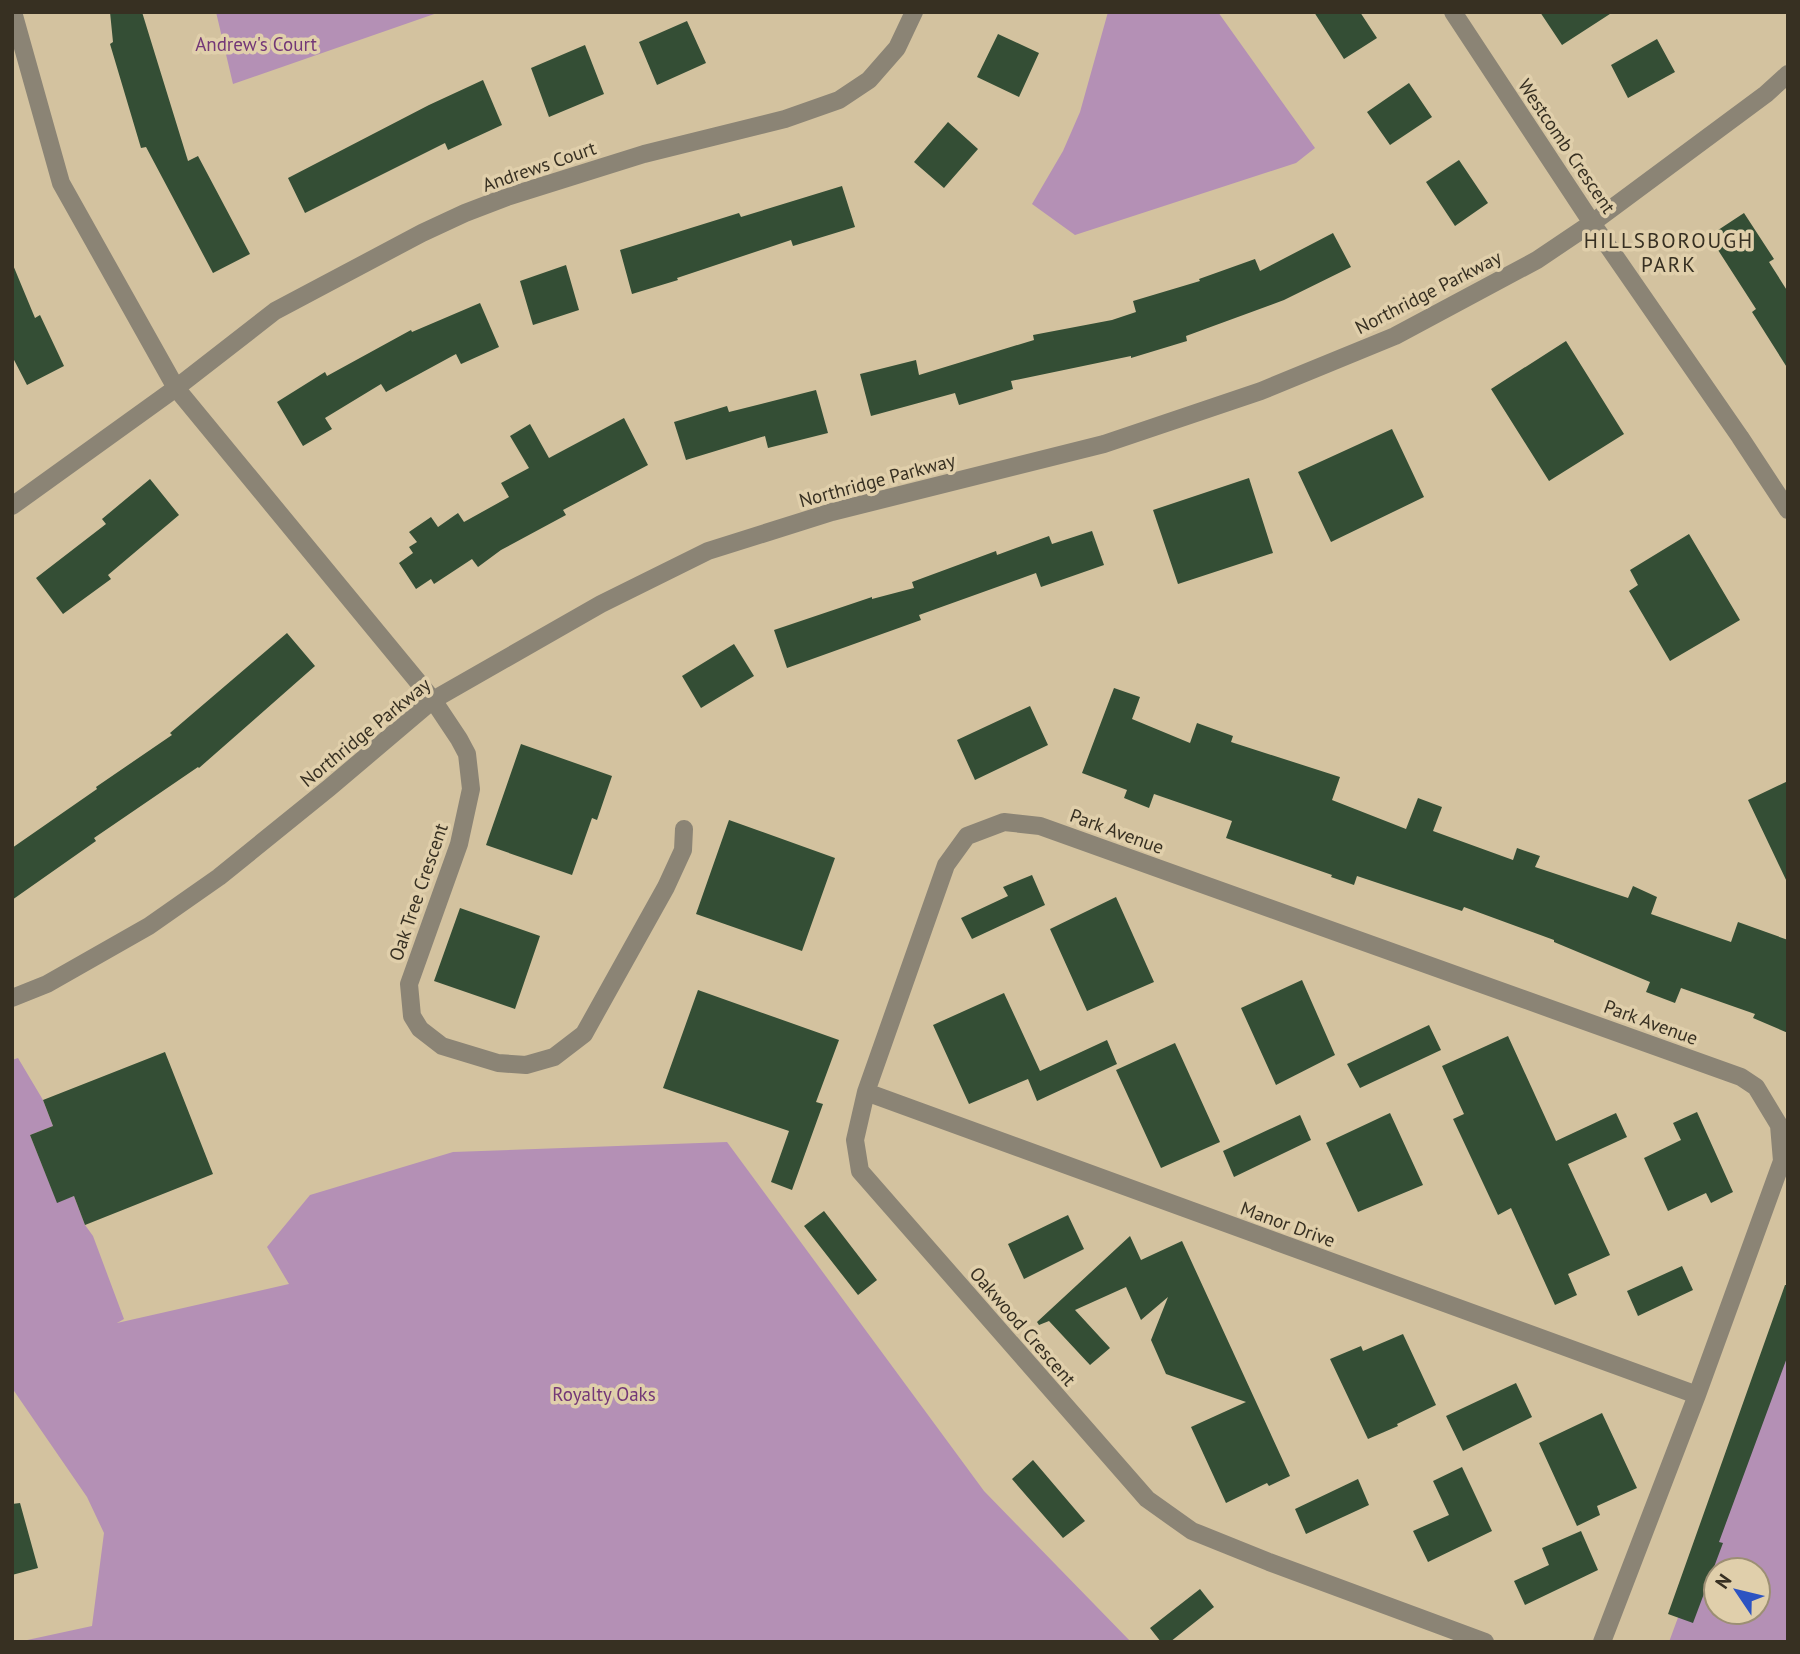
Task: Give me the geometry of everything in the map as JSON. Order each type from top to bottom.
[{"type":"street","points":[[13,12],[61,183],[176,388],[433,700]]},
{"type":"street","name":"Andrews Court","points":[[176,388],[275,311],[465,213],[622,160],[785,119],[839,100],[869,80],[897,48],[914,12]]},
{"type":"street","name":"Westcomb Crescent","points":[[1453,12],[1592,223],[1788,510]]},
{"type":"street","name":"Northridge Parkway","points":[[12,998],[47,984],[149,926],[219,877],[433,700],[601,604],[708,551],[832,512],[1104,444],[1261,390],[1395,336],[1537,260],[1592,223],[1766,94],[1788,74]]},
{"type":"street","points":[[12,506],[176,388]]},
{"type":"street","name":"Oak Tree Crescent","points":[[433,700],[467,754],[471,789],[459,844],[409,985],[412,1016],[420,1030],[442,1046],[498,1063],[526,1065],[554,1057],[584,1034],[666,887],[682,850],[684,829]]},
{"type":"street","name":"Park Avenue","points":[[967,835],[1004,822],[1040,826],[1728,1072],[1756,1087],[1779,1125],[1782,1161],[1697,1395],[1602,1642]]},
{"type":"street","name":"Oakwood Crescent","points":[[967,835],[946,865],[866,1092],[855,1140],[860,1171],[1147,1499],[1192,1531],[1485,1642]]},
{"type":"street","name":"Manor Drive","points":[[866,1092],[1697,1395]]},
{"type":"green space","name":"Andrew's Court","points":[[216,12],[440,12],[233,84]]},
{"type":"green space","points":[[1108,12],[1218,12],[1315,148],[1296,163],[1075,235],[1032,204],[1063,151],[1080,112]]},
{"type":"green space","name":"Royalty Oaks","points":[[18,1058],[43,1100],[53,1126],[30,1135],[57,1202],[74,1196],[85,1225],[93,1236],[124,1319],[117,1323],[289,1284],[267,1247],[310,1195],[453,1152],[727,1142],[984,1491],[1131,1642],[18,1642],[92,1626],[104,1533],[87,1497],[12,1388],[12,1060]]},
{"type":"green space","points":[[1788,1319],[1788,1642],[1669,1642]]},
{"type":"building","points":[[110,12],[142,12],[188,161],[198,156],[250,254],[213,273],[146,147],[141,148],[110,44],[113,42]]},
{"type":"building","points":[[1314,12],[1360,12],[1377,38],[1344,59]]},
{"type":"building","points":[[1540,12],[1613,12],[1562,45]]},
{"type":"building","points":[[687,21],[706,63],[657,85],[639,42]]},
{"type":"building","points":[[998,34],[1039,53],[1019,97],[977,77]]},
{"type":"building","points":[[1657,39],[1675,72],[1628,98],[1611,65]]},
{"type":"building","points":[[585,45],[604,94],[549,117],[531,68]]},
{"type":"building","points":[[483,80],[502,125],[448,150],[445,143],[305,213],[288,178]]},
{"type":"building","points":[[1409,83],[1432,117],[1390,145],[1367,112]]},
{"type":"building","points":[[948,122],[978,149],[944,188],[914,162]]},
{"type":"building","points":[[1459,160],[1488,203],[1455,226],[1426,182]]},
{"type":"building","points":[[842,186],[855,227],[793,246],[791,240],[632,294],[620,250],[739,213],[741,217]]},
{"type":"building","points":[[1744,213],[1774,259],[1769,262],[1788,292],[1788,369],[1752,312],[1756,309],[1709,236]]},
{"type":"building","points":[[1333,233],[1351,267],[1284,300],[1186,336],[1187,341],[1131,358],[1011,381],[1013,389],[959,405],[955,393],[871,416],[860,374],[916,360],[919,375],[1034,340],[1033,335],[1112,320],[1136,312],[1133,301],[1200,281],[1199,279],[1255,259],[1260,271]]},
{"type":"building","points":[[13,265],[35,318],[40,315],[64,366],[27,385],[12,356]]},
{"type":"building","points":[[566,265],[579,310],[533,325],[520,281]]},
{"type":"building","points":[[480,303],[499,347],[461,364],[456,354],[386,392],[381,384],[325,418],[332,429],[303,446],[277,402],[325,372],[327,376],[411,330],[412,332]]},
{"type":"building","points":[[1566,341],[1624,434],[1549,481],[1491,389]]},
{"type":"building","points":[[816,390],[828,433],[768,448],[765,436],[686,460],[674,422],[727,406],[729,412]]},
{"type":"building","points":[[624,418],[648,465],[563,510],[566,515],[501,550],[478,567],[472,559],[434,584],[431,579],[416,589],[399,563],[413,553],[409,547],[417,542],[409,532],[431,517],[438,527],[458,513],[464,522],[509,497],[501,483],[529,468],[510,436],[530,424],[549,458]]},
{"type":"building","points":[[1392,429],[1424,497],[1331,542],[1298,472]]},
{"type":"building","points":[[1249,478],[1273,553],[1178,584],[1153,510]]},
{"type":"building","points":[[150,479],[179,515],[108,575],[111,579],[63,614],[36,578],[106,524],[102,519]]},
{"type":"building","points":[[1092,531],[1104,565],[1041,587],[1036,573],[919,615],[921,620],[787,668],[774,630],[872,597],[914,588],[912,582],[996,551],[997,555],[1049,536],[1052,544]]},
{"type":"building","points":[[1689,534],[1740,620],[1670,661],[1629,591],[1638,585],[1630,570]]},
{"type":"building","points":[[287,633],[315,666],[199,768],[94,838],[96,841],[12,900],[12,848],[172,735],[170,733]]},
{"type":"building","points":[[734,644],[754,676],[701,708],[682,676]]},
{"type":"building","points":[[1114,688],[1140,697],[1132,719],[1190,743],[1197,723],[1233,736],[1231,742],[1340,777],[1332,800],[1406,829],[1418,798],[1442,807],[1433,831],[1513,860],[1517,848],[1540,856],[1535,867],[1628,898],[1633,886],[1657,897],[1651,914],[1731,942],[1738,922],[1788,940],[1788,1033],[1753,1018],[1755,1014],[1681,988],[1675,1003],[1646,992],[1650,982],[1554,940],[1464,907],[1462,911],[1357,876],[1354,885],[1226,838],[1232,821],[1154,794],[1149,808],[1124,798],[1127,790],[1082,773]]},
{"type":"building","points":[[1030,706],[1048,745],[975,780],[957,740]]},
{"type":"building","points":[[521,744],[612,776],[597,820],[592,818],[572,875],[486,845]]},
{"type":"building","points":[[1788,781],[1788,884],[1748,800]]},
{"type":"building","points":[[729,820],[835,858],[802,951],[696,914]]},
{"type":"building","points":[[1032,875],[1045,905],[972,939],[961,918],[1008,896],[1003,887]]},
{"type":"building","points":[[1116,897],[1154,982],[1087,1011],[1050,929]]},
{"type":"building","points":[[460,908],[540,936],[515,1009],[434,981]]},
{"type":"building","points":[[1302,980],[1335,1055],[1276,1085],[1241,1008]]},
{"type":"building","points":[[698,990],[839,1040],[816,1102],[823,1104],[792,1190],[771,1182],[789,1131],[663,1088]]},
{"type":"building","points":[[1004,993],[1040,1071],[1107,1040],[1117,1064],[1037,1101],[1028,1079],[969,1104],[933,1025]]},
{"type":"building","points":[[1429,1025],[1441,1050],[1360,1088],[1347,1064]]},
{"type":"building","points":[[1508,1036],[1556,1141],[1616,1113],[1627,1137],[1568,1164],[1610,1255],[1568,1274],[1577,1295],[1555,1305],[1511,1208],[1498,1215],[1453,1119],[1464,1114],[1442,1066]]},
{"type":"building","points":[[1175,1043],[1220,1142],[1161,1168],[1116,1070]]},
{"type":"building","points":[[165,1052],[213,1174],[85,1225],[74,1196],[57,1203],[30,1135],[53,1126],[43,1100]]},
{"type":"building","points":[[1697,1112],[1733,1192],[1711,1203],[1706,1193],[1668,1211],[1644,1158],[1681,1140],[1673,1123]]},
{"type":"building","points":[[1390,1113],[1423,1185],[1358,1212],[1326,1143]]},
{"type":"building","points":[[1300,1115],[1311,1140],[1234,1177],[1223,1151]]},
{"type":"building","points":[[824,1211],[877,1280],[858,1295],[804,1226]]},
{"type":"building","points":[[1068,1215],[1084,1249],[1024,1279],[1008,1244]]},
{"type":"building","points":[[1130,1236],[1141,1260],[1182,1241],[1290,1476],[1269,1486],[1267,1483],[1226,1503],[1191,1427],[1246,1402],[1166,1374],[1151,1340],[1168,1297],[1141,1320],[1126,1287],[1075,1310],[1110,1348],[1090,1365],[1049,1321],[1039,1325],[1037,1322]]},
{"type":"building","points":[[1682,1266],[1693,1290],[1638,1316],[1627,1291]]},
{"type":"building","points":[[1785,1285],[1788,1285],[1788,1355],[1719,1542],[1723,1543],[1718,1556],[1702,1556],[1702,1599],[1693,1623],[1668,1614]]},
{"type":"building","points":[[1403,1334],[1436,1405],[1368,1439],[1330,1359],[1361,1346],[1363,1351]]},
{"type":"building","points":[[1516,1383],[1532,1417],[1463,1451],[1446,1416]]},
{"type":"building","points":[[1602,1413],[1637,1488],[1597,1506],[1600,1515],[1577,1526],[1539,1443]]},
{"type":"building","points":[[1033,1460],[1085,1521],[1063,1538],[1012,1479]]},
{"type":"building","points":[[1462,1467],[1492,1531],[1428,1562],[1413,1531],[1449,1515],[1433,1481]]},
{"type":"building","points":[[1358,1479],[1369,1505],[1306,1534],[1295,1509]]},
{"type":"building","points":[[20,1503],[38,1568],[12,1575],[12,1504]]},
{"type":"building","points":[[1581,1531],[1598,1570],[1525,1605],[1514,1581],[1549,1565],[1542,1548]]},
{"type":"building","points":[[1200,1589],[1214,1607],[1170,1642],[1161,1642],[1150,1628]]},
{"type":"district","name":"HILLSBOROUGH PARK","points":[[1669,252]]}]
